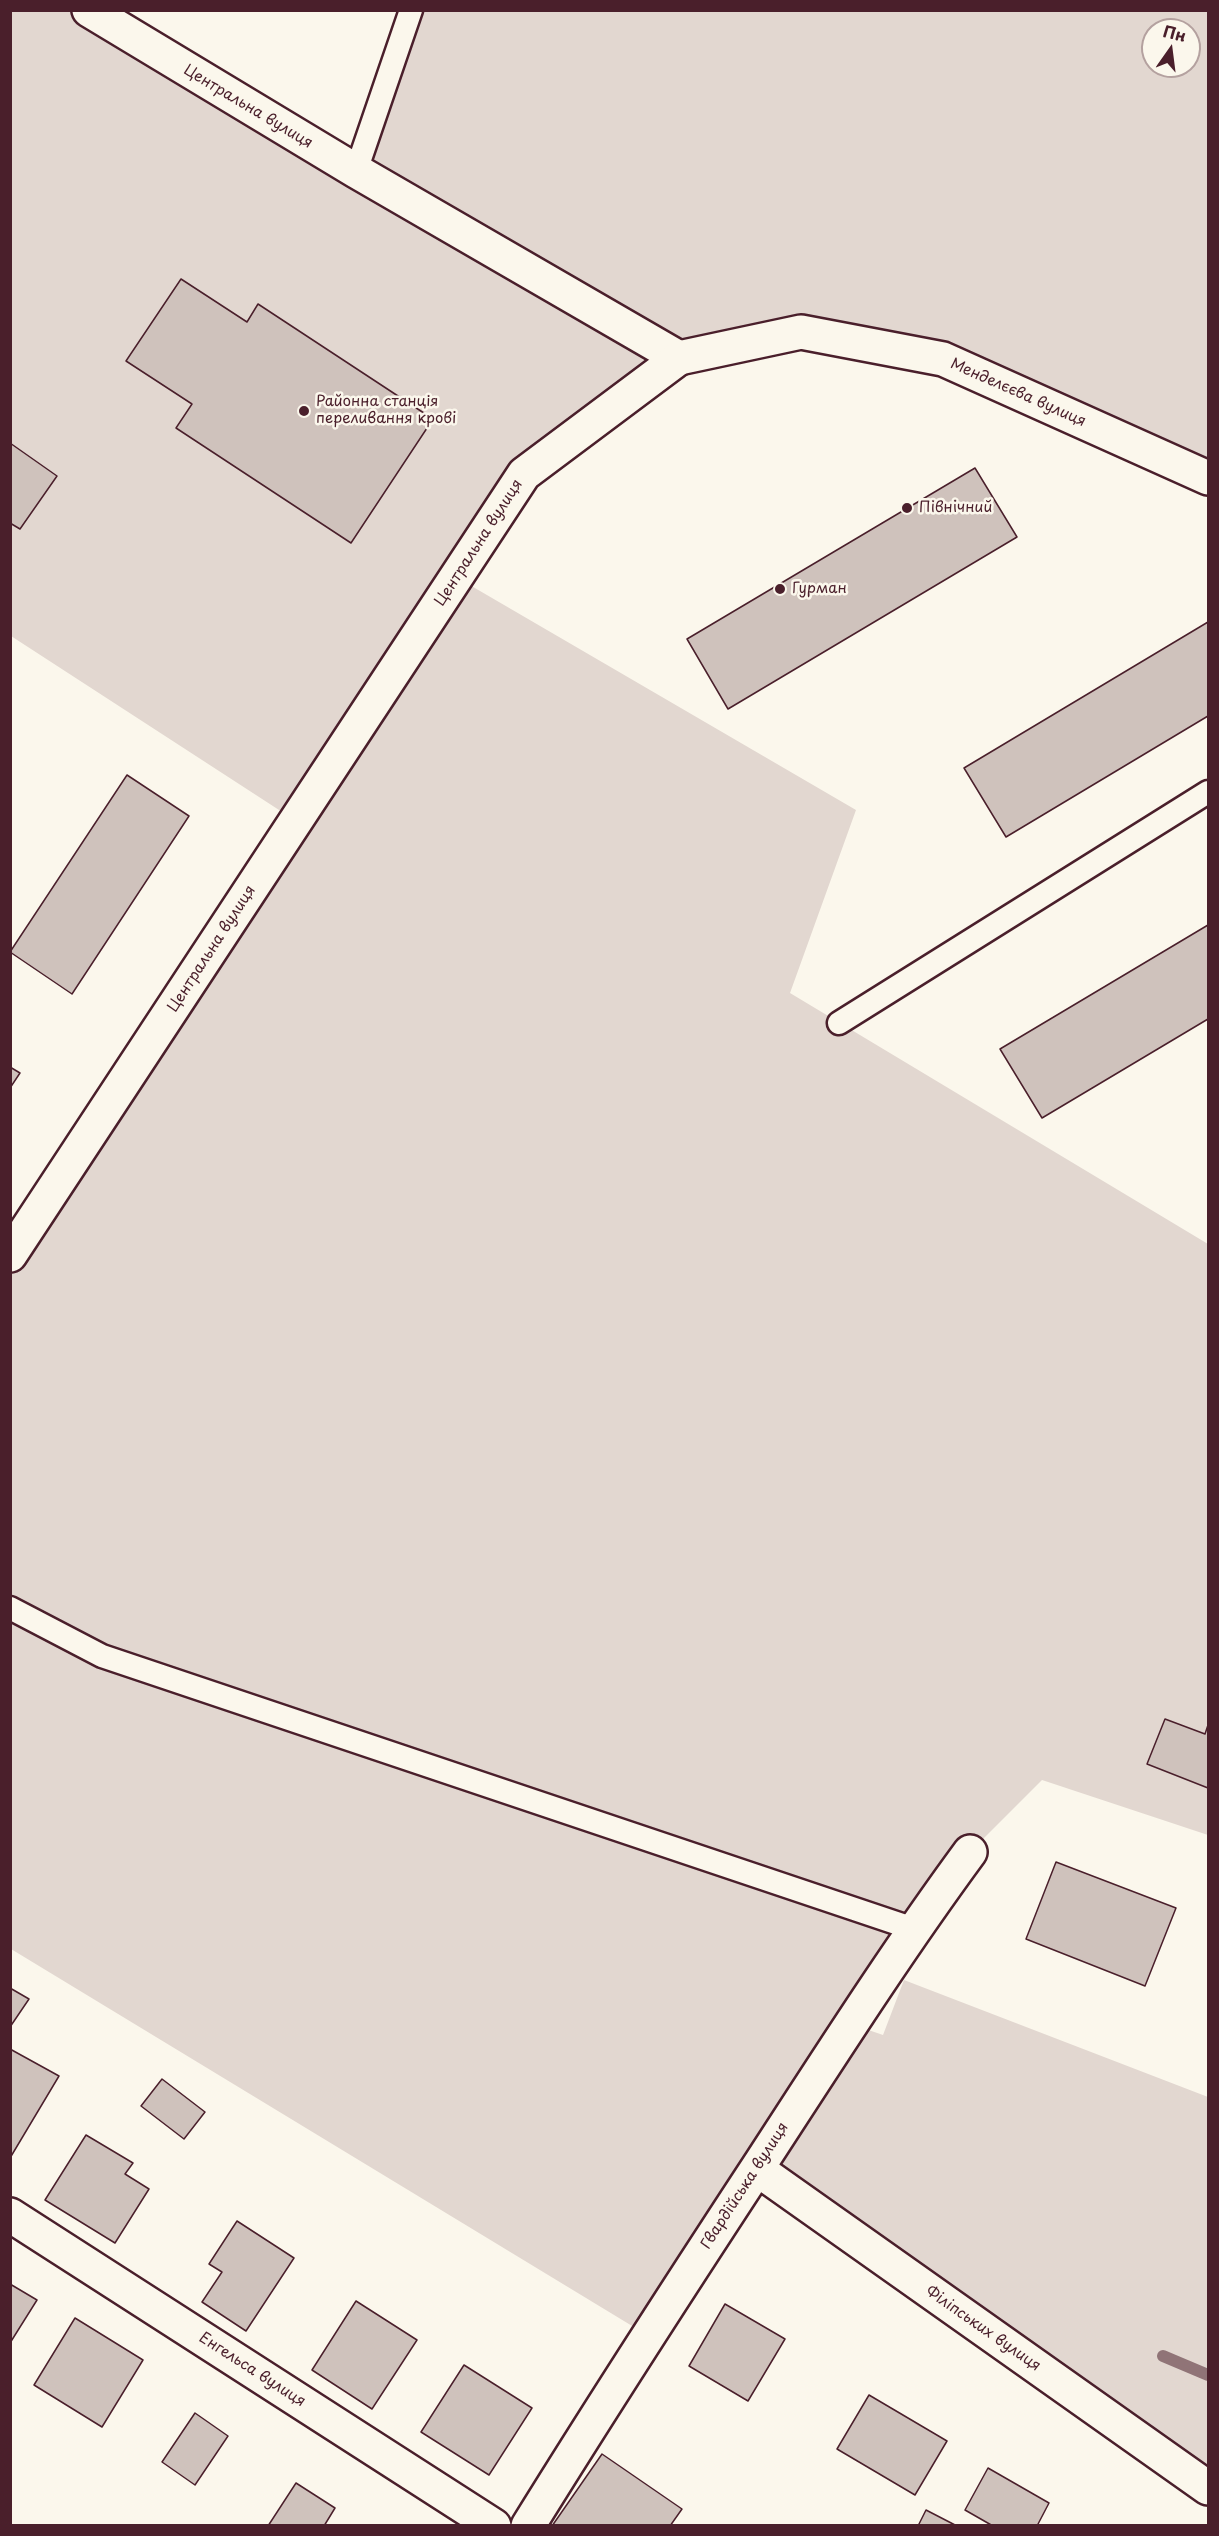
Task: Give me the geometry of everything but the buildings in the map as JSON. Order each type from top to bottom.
[{"type":"street","name":"Центральна вулиця","points":[[10,1255],[524,474],[678,358],[356,171],[102,14]]},
{"type":"street","name":"Менделєєва вулиця","points":[[678,358],[801,332],[943,359],[1209,478]]},
{"type":"street","name":"Гвардійська вулиця","points":[[528,2526],[647,2335],[914,1929],[970,1852]]},
{"type":"street","name":"Філіпських вулиця","points":[[757,2169],[1209,2488]]},
{"type":"street","name":"Енгельса вулиця","points":[[10,2215],[494,2526]]},
{"type":"lane","points":[[356,171],[411,10]]},
{"type":"lane","points":[[839,1023],[1209,792]]},
{"type":"lane","points":[[10,1608],[102,1656],[914,1929]]},
{"type":"shaded area","points":[[10,11],[89,11],[355,171],[411,11],[1208,11],[1208,478],[943,359],[800,332],[678,358],[524,474],[456,577],[856,810],[790,993],[1208,1244],[1208,1835],[1042,1780],[970,1852],[851,2024],[883,2035],[904,1980],[1208,2097],[1208,2488],[757,2169],[647,2335],[11,1949],[11,1255],[296,821],[11,636]]},
{"type":"waterway","points":[[1163,2356],[1208,2375]]},
{"type":"place","name":"Районна станція переливання крові","points":[[304,411]]},
{"type":"place","name":"Північний","points":[[907,508]]},
{"type":"place","name":"Гурман","points":[[780,589]]}]
